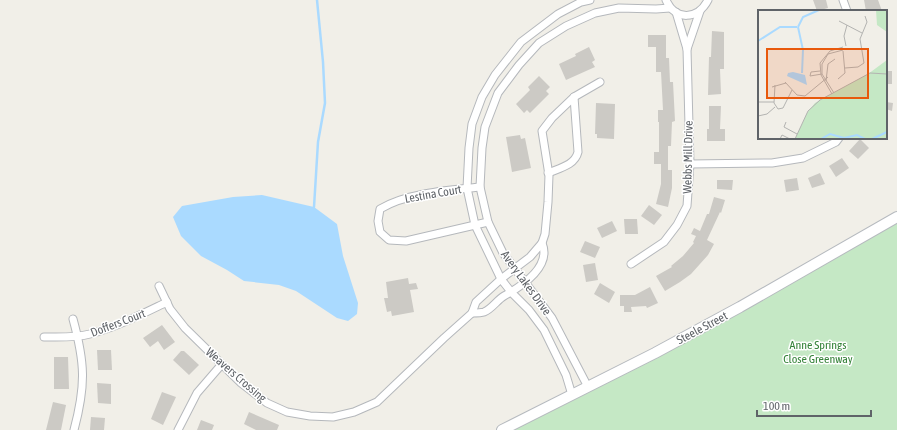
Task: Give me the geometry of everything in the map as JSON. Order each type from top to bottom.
[{"type":"street","points":[[480,187],[467,188],[469,148],[472,124],[487,88],[495,75],[521,42],[558,14],[581,2],[590,0]]},
{"type":"street","name":"Webbs Mill Drive","points":[[630,264],[664,242],[677,225],[687,206],[690,164],[687,49],[673,10],[666,0]]},
{"type":"street","name":"Webbs Mill Drive","points":[[687,49],[700,11],[708,0]]},
{"type":"street","points":[[843,0],[847,10]]},
{"type":"street","name":"Avery Lakes Drive","points":[[588,387],[552,318],[503,253],[488,222],[480,187],[482,148],[485,127],[498,93],[518,65],[539,43],[566,26],[595,13],[619,8],[673,10],[687,16],[700,11]]},
{"type":"street","points":[[548,173],[571,163],[577,157],[578,152],[574,97],[600,82]]},
{"type":"street","points":[[487,88],[498,93]]},
{"type":"street","name":"Weavers Crossing","points":[[159,286],[167,302],[185,328],[241,383],[267,403],[287,412],[310,416],[333,417],[354,412],[377,402],[444,338],[472,314],[476,302],[501,279],[530,257],[542,243],[545,234],[548,202],[548,173],[542,131],[552,118],[574,97]]},
{"type":"street","points":[[690,164],[772,163],[803,158],[836,142],[838,139]]},
{"type":"street","name":"Avery Lakes Drive","points":[[467,188],[476,225],[501,279],[512,293],[529,310],[544,330],[566,375],[572,395]]},
{"type":"street","name":"Lestina Court","points":[[467,188],[406,198],[388,204],[380,209],[378,221],[380,232],[390,240],[406,241],[476,225]]},
{"type":"street","name":"Steele Street","points":[[502,430],[655,353],[740,307],[897,217]]},
{"type":"street","points":[[476,225],[488,222]]},
{"type":"street","name":"Weavers Crossing","points":[[472,314],[485,312],[503,297],[512,293],[540,268],[544,260],[545,250],[542,243]]},
{"type":"street","name":"Doffers Court","points":[[44,337],[78,336],[90,334],[118,325],[167,302]]},
{"type":"street","points":[[73,319],[78,336],[83,366],[83,388],[74,430]]},
{"type":"street","points":[[178,430],[197,393],[222,364]]},
{"type":"green space","name":"Anne Springs Close Greenway","points":[[897,216],[897,430],[502,430],[655,353]]},
{"type":"water","points":[[262,195],[314,207],[337,224],[343,256],[358,303],[357,314],[348,321],[337,318],[296,291],[279,285],[244,281],[201,256],[181,236],[173,217],[182,206],[233,197]]},
{"type":"building","points":[[813,0],[826,0],[828,8],[817,10]]},
{"type":"building","points":[[864,0],[878,0],[882,10],[866,10]]},
{"type":"building","points":[[712,31],[724,32],[724,69],[720,69],[721,94],[708,95],[709,57],[711,57]]},
{"type":"building","points":[[648,35],[666,35],[666,58],[669,58],[670,82],[673,82],[675,121],[672,122],[671,146],[668,146],[668,170],[672,170],[672,188],[668,207],[656,204],[661,184],[661,164],[654,164],[654,152],[659,152],[658,110],[663,110],[661,72],[656,72],[656,47],[648,47]]},
{"type":"building","points":[[589,47],[595,60],[592,62],[595,67],[566,80],[559,64],[576,56],[575,54]]},
{"type":"building","points":[[887,71],[892,71],[892,84],[887,84]]},
{"type":"building","points":[[539,76],[550,87],[546,91],[549,94],[530,113],[527,110],[524,113],[516,104],[530,90],[528,87]]},
{"type":"building","points":[[887,102],[893,103],[892,111],[887,109]]},
{"type":"building","points":[[596,103],[615,104],[614,139],[597,138],[597,134],[595,134]]},
{"type":"building","points":[[709,106],[721,106],[720,129],[725,129],[725,141],[707,141],[707,129],[709,129]]},
{"type":"building","points":[[520,135],[521,139],[525,138],[531,168],[512,172],[506,137]]},
{"type":"building","points":[[860,139],[869,148],[858,159],[849,151]]},
{"type":"building","points":[[842,158],[849,168],[836,177],[829,166]]},
{"type":"building","points":[[820,173],[825,184],[812,188],[808,178]]},
{"type":"building","points":[[797,178],[799,190],[786,192],[784,180]]},
{"type":"building","points":[[717,180],[733,180],[732,190],[717,189]]},
{"type":"building","points":[[714,197],[725,200],[721,213],[720,212],[707,240],[714,244],[708,255],[691,274],[665,291],[656,276],[672,267],[671,266],[683,256],[694,243],[693,242],[696,236],[691,234],[694,228],[700,231],[707,214],[709,214]]},
{"type":"building","points":[[649,205],[662,215],[654,225],[641,216]]},
{"type":"building","points":[[624,219],[637,219],[638,234],[625,234]]},
{"type":"building","points":[[612,221],[617,231],[602,238],[597,228]]},
{"type":"building","points":[[585,241],[600,247],[595,258],[580,252]]},
{"type":"building","points":[[595,263],[598,280],[586,282],[583,265]]},
{"type":"building","points":[[408,278],[409,284],[416,283],[418,289],[410,290],[414,312],[392,316],[391,311],[387,312],[384,298],[388,298],[386,282]]},
{"type":"building","points":[[600,283],[615,292],[609,303],[594,294]]},
{"type":"building","points":[[650,287],[658,303],[647,308],[646,306],[631,307],[632,312],[624,312],[624,306],[620,306],[620,295],[635,295]]},
{"type":"building","points":[[162,325],[175,342],[164,350],[158,341],[150,347],[143,338]]},
{"type":"building","points":[[97,350],[111,350],[112,370],[98,370]]},
{"type":"building","points":[[181,351],[184,351],[199,365],[189,375],[173,360]]},
{"type":"building","points":[[54,357],[68,357],[69,389],[54,389]]},
{"type":"building","points":[[97,383],[111,384],[111,404],[98,403]]},
{"type":"building","points":[[162,392],[176,397],[163,425],[151,419]]},
{"type":"building","points":[[53,402],[66,405],[61,430],[46,430]]},
{"type":"building","points":[[249,412],[279,425],[277,430],[256,430],[244,424]]},
{"type":"building","points":[[91,417],[105,418],[104,430],[90,430]]},
{"type":"building","points":[[201,420],[214,425],[212,430],[197,430]]},
{"type":"waterway","points":[[314,207],[318,142],[325,103],[317,0]]}]
